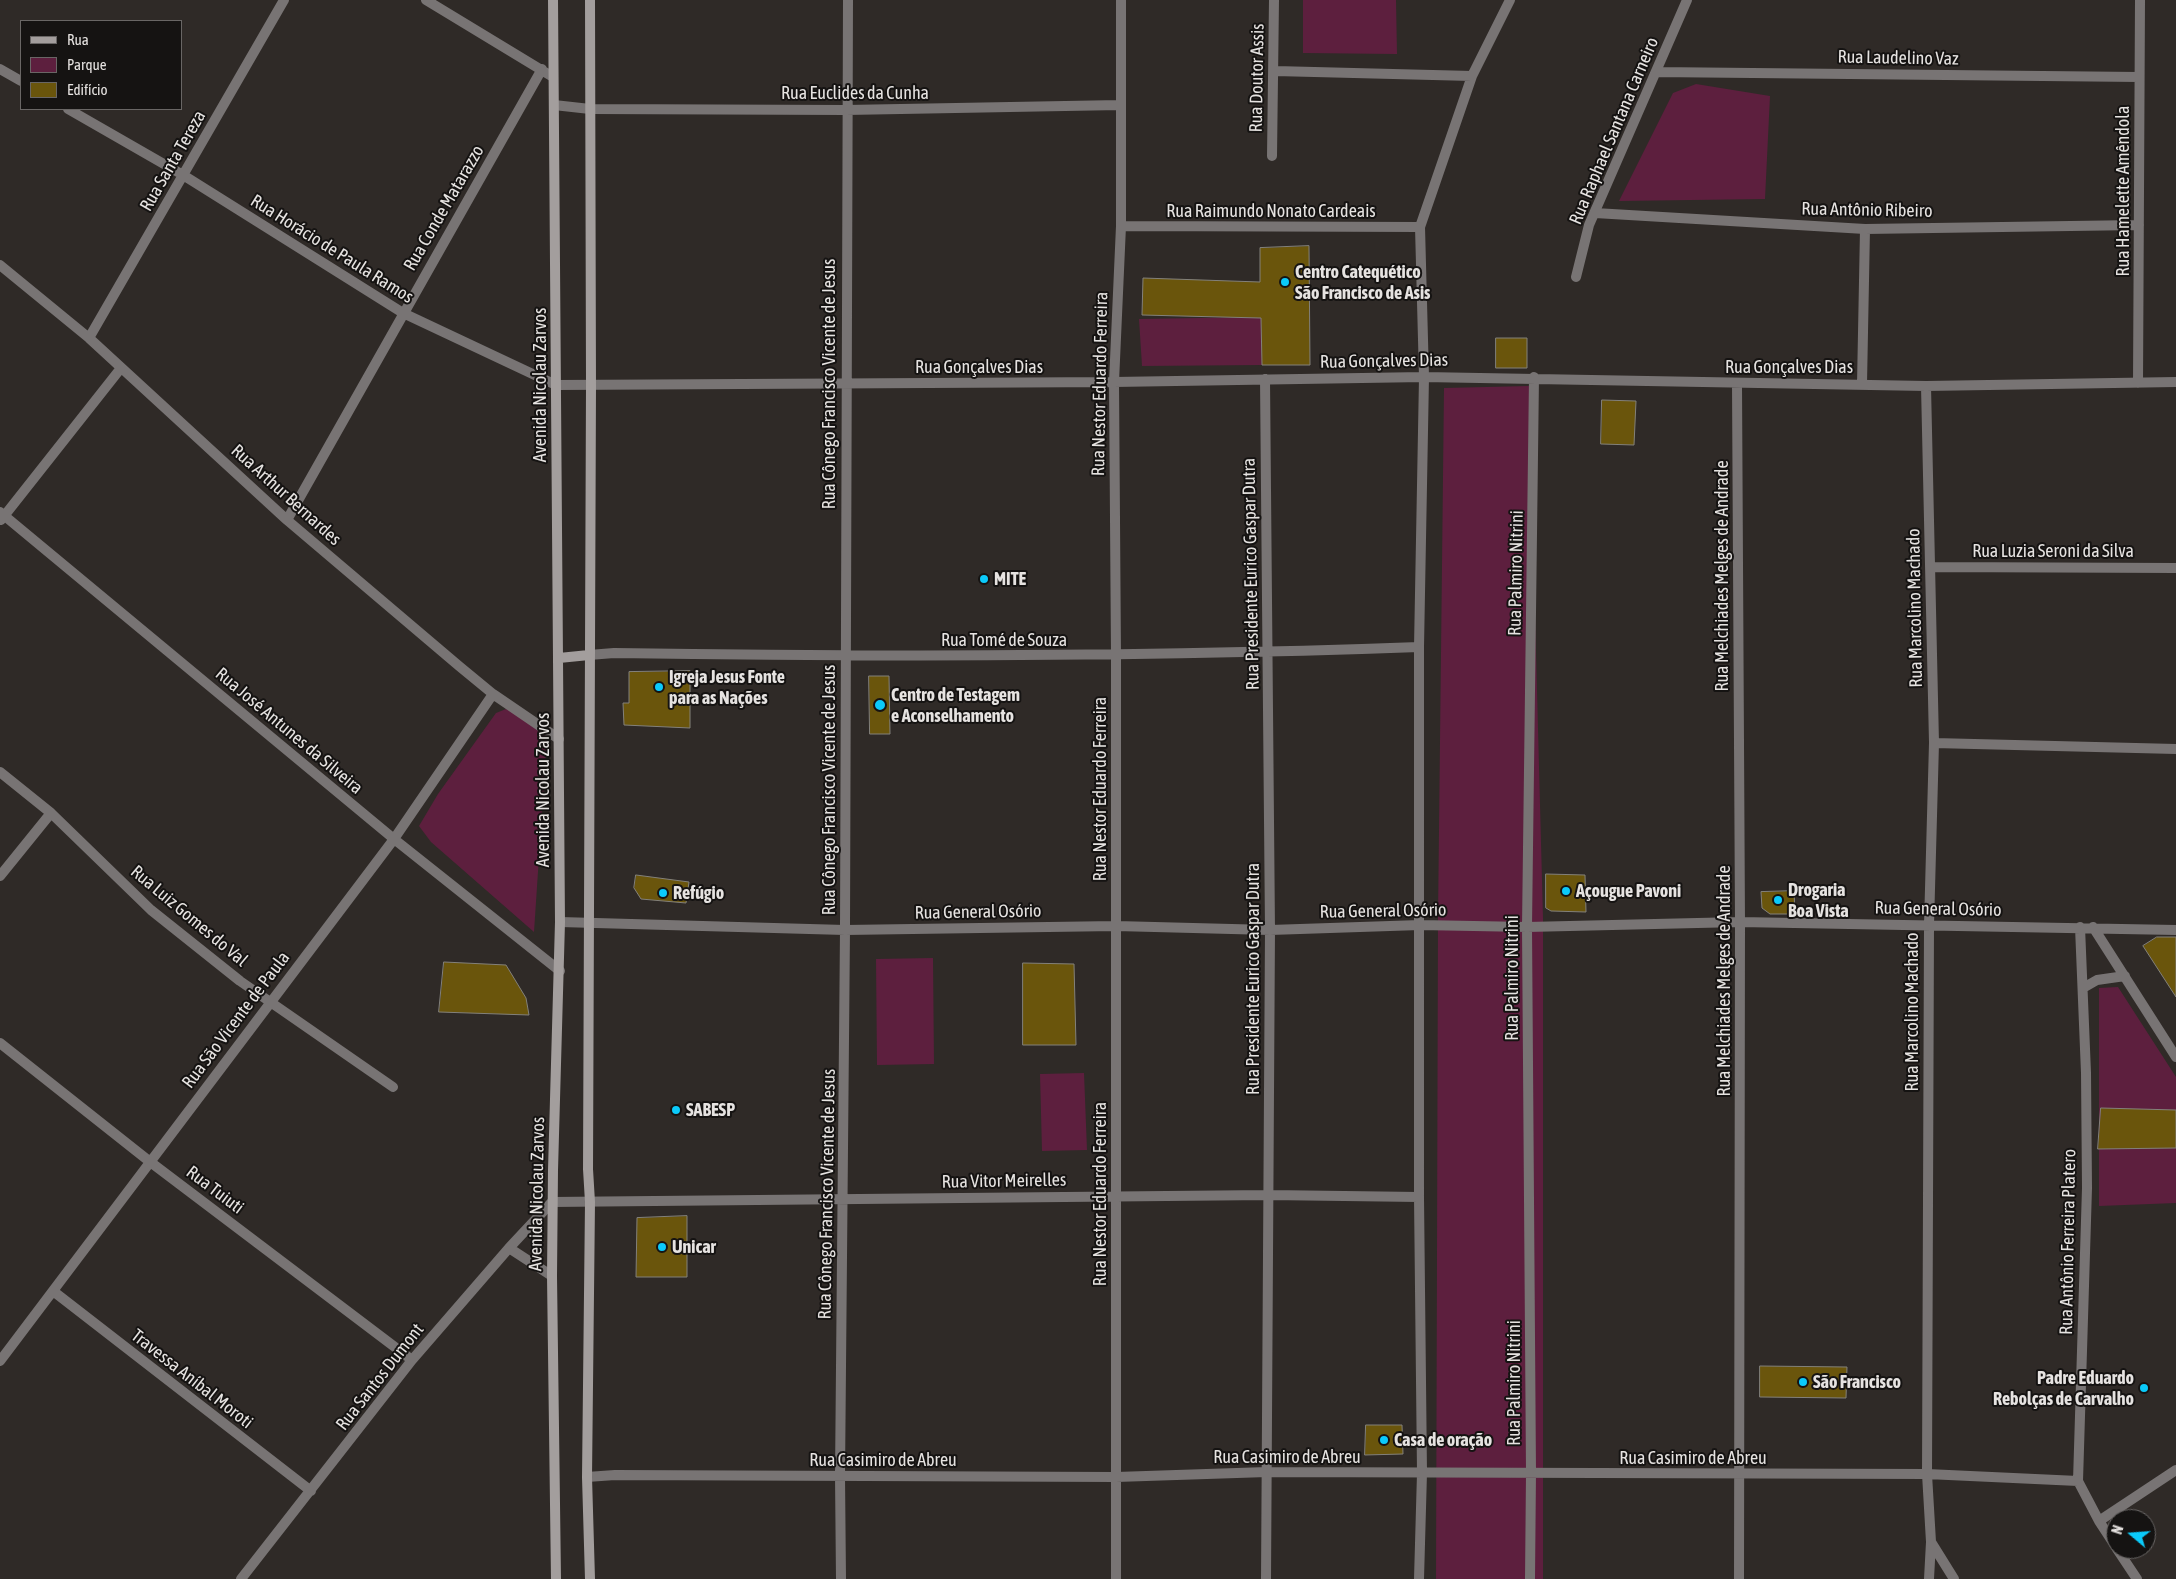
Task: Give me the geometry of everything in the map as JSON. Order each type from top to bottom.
[{"type":"main road","name":"Avenida Nicolau Zarvos","points":[[553,0],[560,922],[552,1202],[556,1579]]},
{"type":"main road","points":[[590,0],[592,385],[589,656],[590,922],[588,1169],[590,1202],[587,1477],[590,1579]]},
{"type":"main road","points":[[559,658],[589,656]]},
{"type":"street","name":"Rua Santa Tereza","points":[[88,338],[284,0]]},
{"type":"street","points":[[426,0],[553,77]]},
{"type":"street","name":"Rua Cônego Francisco Vicente de Jesus","points":[[841,1579],[840,1476],[845,930],[846,110],[848,0]]},
{"type":"street","name":"Rua Nestor Eduardo Ferreira","points":[[1116,1579],[1116,656],[1114,382],[1121,226],[1121,0]]},
{"type":"street","name":"Rua Doutor Assis","points":[[1272,156],[1275,71],[1274,0]]},
{"type":"street","points":[[1419,1579],[1422,1473],[1419,1197],[1419,647],[1424,377],[1420,227],[1472,76],[1510,0]]},
{"type":"street","name":"Rua Raphael Santana Carneiro","points":[[1576,277],[1589,225],[1688,0]]},
{"type":"street","name":"Rua Hamelette Amêndola","points":[[2138,383],[2140,0]]},
{"type":"street","points":[[0,69],[20,80]]},
{"type":"street","name":"Rua Conde Matarazzo","points":[[287,520],[542,69]]},
{"type":"street","points":[[1275,71],[1472,76]]},
{"type":"street","name":"Rua Laudelino Vaz","points":[[1656,72],[2139,77]]},
{"type":"street","name":"Rua Euclides da Cunha","points":[[554,105],[590,109],[846,110],[1120,105]]},
{"type":"street","name":"Rua Horácio de Paula Ramos","points":[[70,110],[183,176],[403,313],[556,385],[592,385]]},
{"type":"street","name":"Rua Antônio Ribeiro","points":[[1595,213],[1865,229],[2139,225]]},
{"type":"street","name":"Rua Raimundo Nonato Cardeais","points":[[1121,226],[1420,227]]},
{"type":"street","points":[[1862,384],[1865,229]]},
{"type":"street","name":"Rua Arthur Bernardes","points":[[0,265],[88,338],[287,520],[493,694],[559,740]]},
{"type":"street","points":[[1,516],[121,368]]},
{"type":"street","name":"Rua Gonçalves Dias","points":[[592,385],[1114,382],[1424,377],[1926,386],[2176,382]]},
{"type":"street","name":"Rua Palmiro Nitrini","points":[[1530,1579],[1527,927],[1534,378]]},
{"type":"street","name":"Rua Presidente Eurico Gaspar Dutra","points":[[1265,379],[1270,930],[1266,1579]]},
{"type":"street","name":"Rua Melchiades Melges de Andrade","points":[[1737,384],[1740,922],[1738,1579]]},
{"type":"street","name":"Rua Marcolino Machado","points":[[1926,386],[1934,744],[1929,925],[1927,1474],[1931,1542],[1930,1579]]},
{"type":"street","name":"Rua José Antunes da Silveira","points":[[1,516],[394,839],[560,970]]},
{"type":"street","name":"Rua Luzia Seroni da Silva","points":[[1930,567],[2176,568]]},
{"type":"street","name":"Rua Tomé de Souza","points":[[589,656],[614,653],[845,657],[1116,656],[1268,653],[1419,647]]},
{"type":"street","name":"Rua São Vicente de Paula","points":[[0,1361],[149,1161],[394,839],[493,694]]},
{"type":"street","points":[[1934,744],[2176,749]]},
{"type":"street","name":"Rua Luiz Gomes do Val","points":[[0,772],[51,813],[152,910],[240,981],[392,1087]]},
{"type":"street","points":[[0,876],[51,813]]},
{"type":"street","name":"Rua General Osório","points":[[560,922],[845,930],[1116,926],[1270,930],[1420,925],[1527,927],[1740,922],[2176,930]]},
{"type":"street","name":"Rua Antônio Ferreira Platero","points":[[2080,927],[2087,1188],[2078,1481],[2106,1532]]},
{"type":"street","points":[[2093,927],[2176,1057]]},
{"type":"street","points":[[2083,988],[2107,977],[2125,976]]},
{"type":"street","name":"Rua Tuiuti","points":[[0,1043],[149,1161],[412,1360]]},
{"type":"street","name":"Rua Vitor Meirelles","points":[[552,1202],[1268,1195],[1419,1197]]},
{"type":"street","name":"Rua Santos Dumont","points":[[241,1579],[412,1360],[509,1248],[552,1202]]},
{"type":"street","points":[[509,1248],[552,1276]]},
{"type":"street","name":"Travessa Aníbal Moroti","points":[[53,1291],[311,1491]]},
{"type":"street","points":[[2099,1521],[2176,1470]]},
{"type":"street","name":"Rua Casimiro de Abreu","points":[[587,1477],[615,1475],[1116,1477],[1267,1472],[1738,1475],[1927,1474],[2078,1481]]},
{"type":"street","points":[[1931,1542],[1954,1579]]},
{"type":"street","name":"Rua Antônio Ferreira Platero","points":[[2124,1559],[2137,1579]]},
{"type":"green space","points":[[1303,0],[1396,0],[1397,54],[1303,53]]},
{"type":"green space","points":[[1696,84],[1770,96],[1765,199],[1619,201],[1673,93]]},
{"type":"green space","points":[[1261,317],[1262,365],[1142,366],[1139,319]]},
{"type":"green space","points":[[1529,386],[1543,918],[1543,1579],[1436,1579],[1438,917],[1444,388]]},
{"type":"green space","points":[[506,709],[516,712],[547,736],[534,932],[431,842],[419,826],[438,794],[496,713]]},
{"type":"green space","points":[[933,958],[934,1064],[877,1065],[876,959]]},
{"type":"green space","points":[[2118,987],[2176,1077],[2176,1203],[2099,1206],[2099,988]]},
{"type":"green space","points":[[1084,1073],[1087,1150],[1042,1151],[1040,1074]]},
{"type":"building","points":[[1309,246],[1310,365],[1262,365],[1261,318],[1142,315],[1143,278],[1260,282],[1260,248]]},
{"type":"building","points":[[1496,338],[1527,338],[1527,368],[1496,368]]},
{"type":"building","points":[[1602,400],[1636,401],[1634,445],[1601,444]]},
{"type":"building","points":[[690,671],[690,728],[624,725],[623,703],[629,703],[629,672]]},
{"type":"building","name":"Centro de Testagem e Aconselhamento","points":[[869,676],[889,676],[890,734],[870,734]]},
{"type":"building","name":"Açougue Pavoni","points":[[1546,874],[1585,875],[1586,912],[1551,911],[1546,908]]},
{"type":"building","name":"Refúgio","points":[[636,875],[689,882],[686,903],[641,899],[634,888]]},
{"type":"building","name":"Drogaria Boa Vista","points":[[1794,891],[1795,914],[1770,914],[1762,908],[1761,892]]},
{"type":"building","points":[[2157,937],[2176,937],[2176,997],[2143,946]]},
{"type":"building","points":[[444,962],[506,965],[526,998],[529,1015],[439,1012]]},
{"type":"building","points":[[1023,963],[1074,964],[1076,1045],[1023,1045]]},
{"type":"building","points":[[2101,1108],[2176,1110],[2176,1148],[2098,1149]]},
{"type":"building","name":"Unicar","points":[[687,1216],[687,1277],[636,1277],[637,1218]]},
{"type":"building","name":"São Francisco","points":[[1760,1366],[1847,1367],[1846,1398],[1760,1397]]},
{"type":"building","name":"Casa de oração","points":[[1366,1425],[1402,1425],[1403,1454],[1365,1455]]},
{"type":"place","name":"Centro Catequético São Francisco de Asis","points":[[1285,282]]},
{"type":"place","name":"MITE","points":[[984,579]]},
{"type":"place","name":"Igreja Jesus Fonte para as Nações","points":[[659,687]]},
{"type":"place","name":"Centro de Testagem e Aconselhamento","points":[[880,705]]},
{"type":"place","name":"Açougue Pavoni","points":[[1566,891]]},
{"type":"place","name":"Refúgio","points":[[663,893]]},
{"type":"place","name":"Drogaria Boa Vista","points":[[1778,900]]},
{"type":"place","name":"SABESP","points":[[676,1110]]},
{"type":"place","name":"Unicar","points":[[662,1247]]},
{"type":"place","name":"São Francisco","points":[[1803,1382]]},
{"type":"place","name":"Padre Eduardo Rebolças de Carvalho","points":[[2144,1388]]},
{"type":"place","name":"Casa de oração","points":[[1384,1440]]}]
